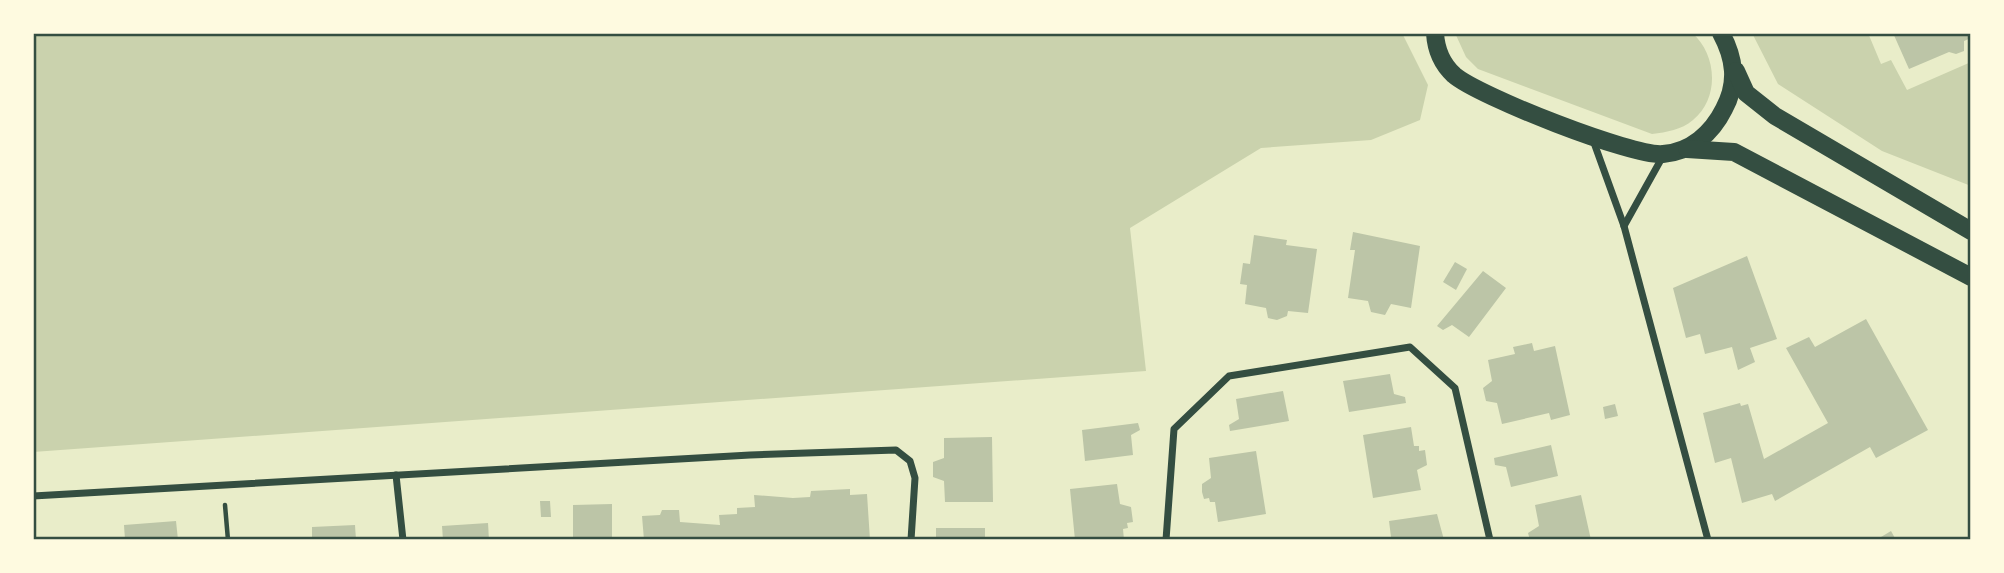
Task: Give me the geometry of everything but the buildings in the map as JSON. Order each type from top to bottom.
[{"type":"main road","points":[[1434,33],[1439,55],[1457,78],[1487,94],[1637,152],[1665,154],[1684,149],[1734,152],[1971,277]]},
{"type":"main road","points":[[1721,33],[1746,93],[1758,104],[1971,231]]},
{"type":"main road","points":[[1684,149],[1710,131],[1719,119],[1732,92],[1732,61]]},
{"type":"main road","points":[[1894,184],[1971,216]]},
{"type":"street","points":[[1590,134],[1624,226],[1708,540]]},
{"type":"street","points":[[1624,226],[1665,154]]},
{"type":"street","points":[[1166,540],[1174,429],[1229,376],[1410,347],[1455,388],[1490,540]]},
{"type":"street","points":[[33,496],[897,450],[910,461],[915,478],[911,540]]},
{"type":"street","points":[[396,475],[402,540]]},
{"type":"path","points":[[223,486],[228,540]]},
{"type":"green space","points":[[33,33],[1402,33],[1428,85],[1420,120],[1371,140],[1261,148],[1130,228],[1146,371],[33,452]]},
{"type":"green space","points":[[1455,33],[1692,33],[1707,52],[1712,76],[1711,88],[1702,111],[1693,120],[1679,128],[1652,134],[1478,69],[1466,57]]},
{"type":"green space","points":[[1752,33],[1868,33],[1881,64],[1891,60],[1907,90],[1971,62],[1971,186],[1882,151],[1778,84]]}]
